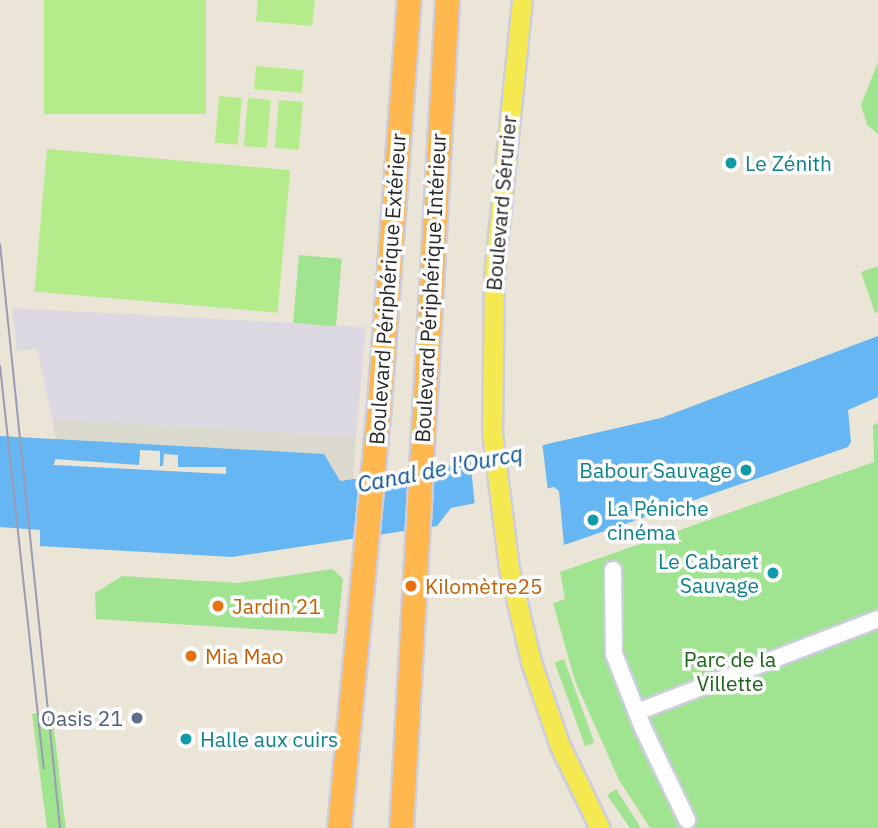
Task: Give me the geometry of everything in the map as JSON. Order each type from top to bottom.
[{"type":"highway","name":"Boulevard Périphérique Extérieur","points":[[339,828],[378,418],[376,409],[409,0]]},
{"type":"highway","name":"Boulevard Périphérique Intérieur","points":[[401,828],[447,0]]},
{"type":"main road","name":"Boulevard Sérurier","points":[[520,5],[494,276],[491,407],[494,449],[500,510],[519,615],[547,710],[581,794],[600,828]]},
{"type":"street","points":[[613,570],[614,654],[637,712],[687,820]]},
{"type":"street","points":[[637,712],[878,619]]},
{"type":"shaded area","points":[[12,308],[366,327],[356,437],[52,419],[37,349],[17,351]]},
{"type":"shaded area","points":[[52,419],[356,437],[353,479],[339,481],[323,454],[56,440]]},
{"type":"green space","points":[[44,0],[206,0],[206,114],[44,114]]},
{"type":"green space","points":[[258,0],[315,0],[312,26],[256,21]]},
{"type":"green space","points":[[878,62],[878,134],[867,125],[861,105]]},
{"type":"green space","points":[[256,66],[304,70],[302,93],[254,89]]},
{"type":"green space","points":[[219,96],[242,98],[238,145],[215,143]]},
{"type":"green space","points":[[248,98],[271,100],[267,148],[244,146]]},
{"type":"green space","points":[[279,100],[303,102],[299,150],[275,148]]},
{"type":"green space","points":[[47,149],[290,170],[278,313],[35,291]]},
{"type":"green space","points":[[299,255],[342,259],[336,326],[293,323]]},
{"type":"green space","points":[[878,266],[878,311],[875,313],[861,272]]},
{"type":"green space","name":"Parc de la Villette","points":[[878,423],[878,828],[650,828],[619,780],[575,681],[553,603],[565,599],[560,572],[874,462],[873,425]]},
{"type":"green space","name":"Jardin 21","points":[[333,569],[343,579],[337,634],[96,619],[95,593],[122,576],[238,583]]},
{"type":"green space","points":[[564,659],[594,743],[585,746],[555,662]]},
{"type":"green space","points":[[52,712],[66,828],[47,828],[32,714]]},
{"type":"green space","points":[[616,789],[641,828],[630,828],[607,795]]},
{"type":"water","name":"Canal de l'Ourcq","points":[[878,336],[878,397],[848,410],[851,442],[848,447],[564,545],[559,491],[554,487],[451,508],[437,526],[232,557],[40,546],[40,530],[0,527],[0,436],[324,454],[340,481],[460,464],[661,418]]},
{"type":"pier","points":[[542,441],[548,491],[475,507],[470,458]]},
{"type":"pier","points":[[140,450],[160,451],[160,466],[163,466],[164,454],[178,455],[178,467],[226,467],[226,474],[54,465],[55,459],[139,465]]},
{"type":"tram line","points":[[0,244],[60,828]]},
{"type":"tram line","points":[[0,366],[44,769]]},
{"type":"place","name":"Le Zénith","points":[[731,163]]},
{"type":"place","name":"Babour Sauvage","points":[[746,470]]},
{"type":"place","name":"La Péniche cinéma","points":[[593,520]]},
{"type":"place","name":"Le Cabaret Sauvage","points":[[773,573]]},
{"type":"place","name":"Kilomètre25","points":[[411,586]]},
{"type":"place","name":"Jardin 21","points":[[218,606]]},
{"type":"place","name":"Mia Mao","points":[[191,656]]},
{"type":"place","name":"Oasis 21","points":[[137,718]]},
{"type":"place","name":"Halle aux cuirs","points":[[186,739]]}]
